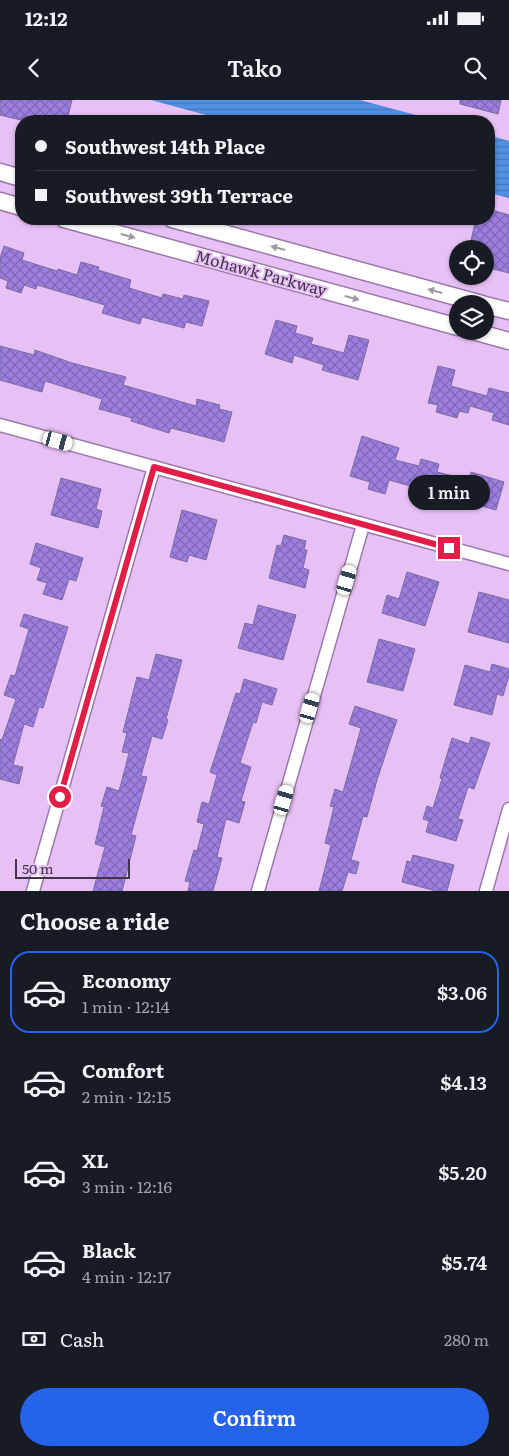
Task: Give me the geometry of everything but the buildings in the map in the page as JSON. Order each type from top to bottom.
[{"type":"street","points":[[0,172],[15,176]]},
{"type":"street","points":[[0,201],[15,205]]},
{"type":"street","name":"Mohawk Parkway","points":[[86,225],[449,325]]},
{"type":"street","name":"Mohawk Parkway","points":[[194,225],[450,295]]},
{"type":"street","name":"Mohawk Parkway","points":[[494,307],[509,311]]},
{"type":"street","points":[[494,337],[509,341]]},
{"type":"street","points":[[0,424],[509,564]]},
{"type":"street","points":[[33,891],[154,467]]},
{"type":"street","points":[[258,891],[363,525]]},
{"type":"street","points":[[486,891],[509,809]]},
{"type":"water","points":[[151,100],[360,100],[416,115],[206,115]]},
{"type":"water","points":[[495,137],[509,141],[509,198],[495,194]]},
{"type":"route","points":[[60,797],[154,467],[449,548]]}]
